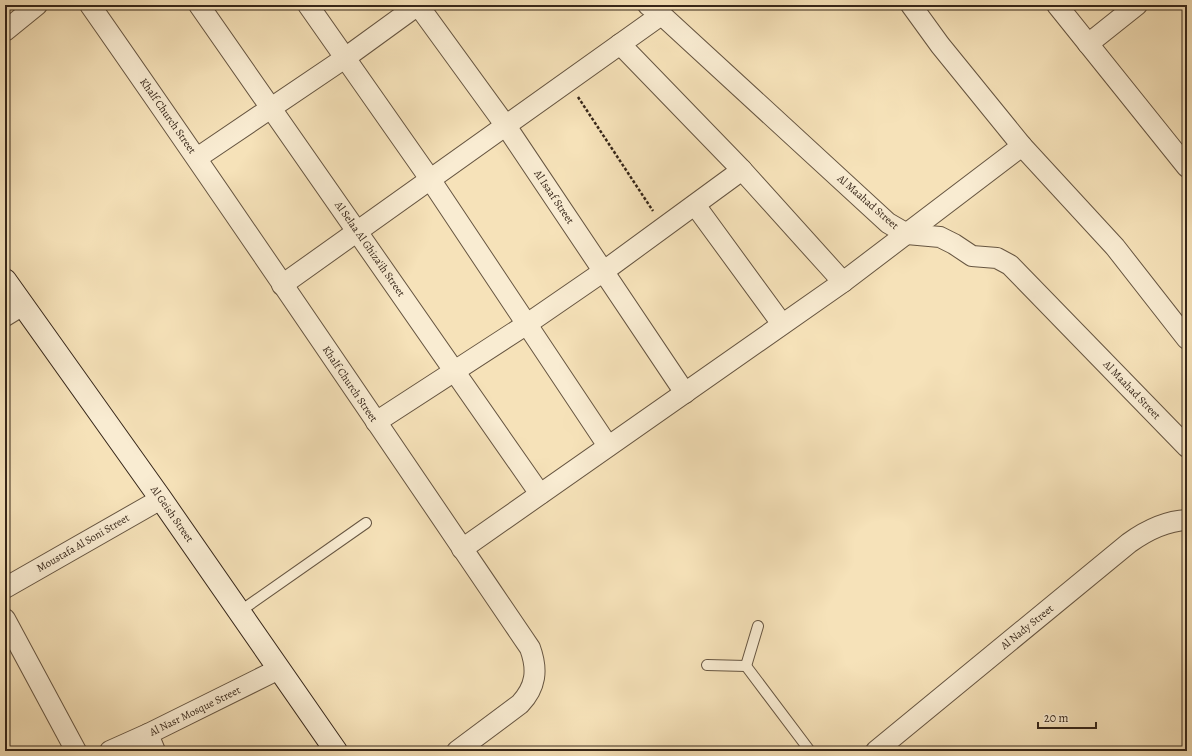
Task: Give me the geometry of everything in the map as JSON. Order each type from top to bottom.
[{"type":"main road","name":"Al Geish Street","points":[[5,280],[161,499],[336,751]]},
{"type":"street","points":[[5,31],[37,5]]},
{"type":"street","name":"Khalf Church Street","points":[[90,5],[197,158],[530,648],[534,659],[535,671],[531,689],[526,697],[520,704],[457,751]]},
{"type":"street","name":"Al Selaa Al Ghiza'ih Street","points":[[199,5],[455,370],[540,494]]},
{"type":"street","points":[[308,5],[430,179],[608,446]]},
{"type":"street","points":[[197,158],[345,58],[418,5]]},
{"type":"street","name":"Al Isaaf Street","points":[[418,5],[506,126],[685,393]]},
{"type":"street","points":[[911,5],[940,45],[1022,146],[1115,247],[1187,339]]},
{"type":"street","points":[[1057,5],[1187,167]]},
{"type":"street","points":[[1088,44],[1115,12],[1137,5]]},
{"type":"street","points":[[282,285],[620,44],[655,10]]},
{"type":"street","name":"Al Maahad Street","points":[[655,10],[888,223],[907,234],[940,237],[972,256],[997,258],[1010,265],[1187,448]]},
{"type":"street","points":[[620,44],[742,170],[843,282]]},
{"type":"street","points":[[462,549],[843,282],[1022,146]]},
{"type":"street","points":[[376,422],[527,324],[604,271],[742,170]]},
{"type":"street","points":[[695,205],[782,324]]},
{"type":"street","points":[[5,316],[23,305]]},
{"type":"street","name":"Moustafa Al Soni Street","points":[[5,588],[161,499]]},
{"type":"street","name":"Al Nady Street","points":[[876,751],[1129,542],[1153,528],[1166,523],[1187,520]]},
{"type":"street","points":[[5,620],[76,751]]},
{"type":"street","name":"Al Nasr Mosque Street","points":[[110,751],[152,743],[279,669]]},
{"type":"lane","points":[[239,612],[366,523]]},
{"type":"lane","points":[[746,666],[758,626]]},
{"type":"lane","points":[[707,665],[746,666]]},
{"type":"lane","points":[[746,666],[810,751]]},
{"type":"path","points":[[567,82],[664,227]]}]
